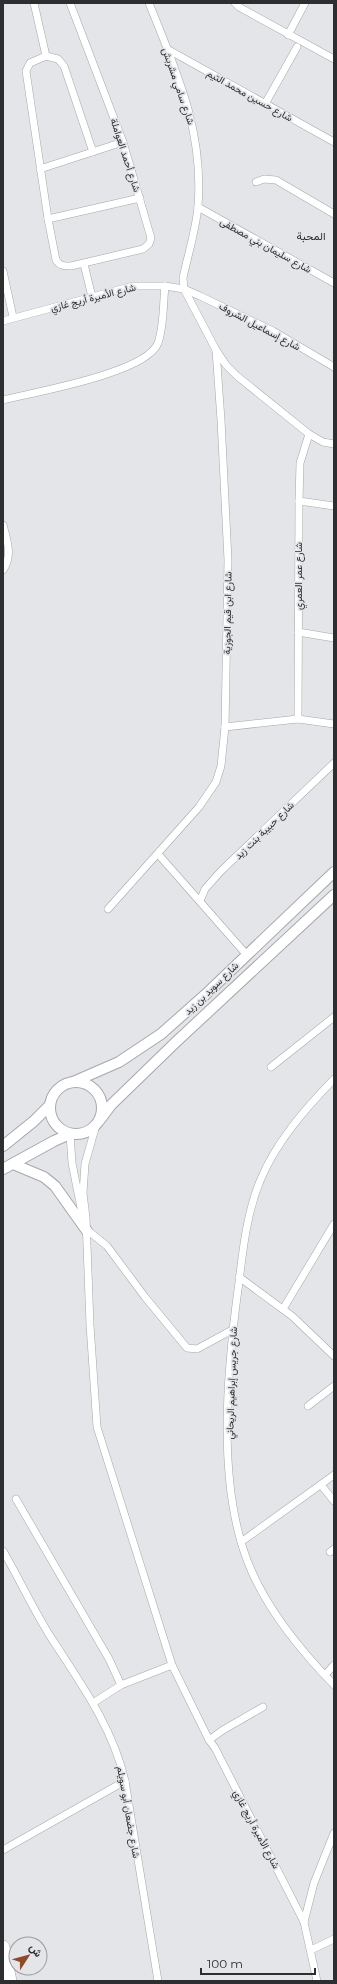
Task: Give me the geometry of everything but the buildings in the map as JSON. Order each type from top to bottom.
[{"type":"highway","points":[[3,1947],[10,1981]]},
{"type":"main road","name":"شارع سويد بن زيد","points":[[73,1082],[119,1062],[161,1034],[205,995],[246,954],[334,872]]},
{"type":"main road","name":"شارع سويد بن زيد","points":[[98,1123],[111,1105],[146,1071],[334,895]]},
{"type":"main road","points":[[3,1146],[34,1121],[49,1106],[54,1092],[60,1087],[73,1082],[89,1086],[100,1097],[102,1105],[98,1123],[82,1134],[70,1134],[63,1132],[52,1121],[49,1106]]},
{"type":"main road","points":[[3,1169],[54,1141],[70,1134]]},
{"type":"main road","points":[[13,1164],[44,1177],[55,1186],[87,1231]]},
{"type":"street","points":[[34,3],[46,56],[58,60],[64,66],[92,152]]},
{"type":"street","name":"شارع أحمد العواملة","points":[[46,56],[30,63],[26,71],[48,219],[54,254],[59,264],[71,266],[84,264],[143,249],[149,244],[150,232],[140,198],[123,142],[70,3]]},
{"type":"street","name":"شارع سامي مشربش","points":[[149,3],[190,111],[195,134],[199,180],[198,207],[183,278],[184,289]]},
{"type":"street","points":[[235,3],[239,7],[288,35],[334,59]]},
{"type":"street","points":[[288,35],[305,3]]},
{"type":"street","points":[[265,104],[297,47]]},
{"type":"street","name":"شارع حسين محمد التيم","points":[[167,49],[334,142]]},
{"type":"street","points":[[40,169],[123,142]]},
{"type":"street","points":[[256,182],[264,179],[276,180],[334,214]]},
{"type":"street","points":[[48,219],[140,198]]},
{"type":"street","name":"شارع سليمان بني مصطفى","points":[[198,207],[334,283]]},
{"type":"street","points":[[84,264],[92,297]]},
{"type":"street","points":[[3,271],[13,318]]},
{"type":"street","name":"شارع الأميرة أريج غازي","points":[[3,321],[134,286],[165,286],[184,289]]},
{"type":"street","points":[[3,400],[107,374],[140,362],[157,345],[165,286]]},
{"type":"street","points":[[184,289],[216,350],[237,376],[308,434],[323,442],[334,444]]},
{"type":"street","name":"شارع إسماعيل الشروف","points":[[184,289],[273,331],[334,367]]},
{"type":"street","name":"شارع ابن قيم الجوزية","points":[[108,910],[199,807],[216,782],[222,766],[225,727],[228,560],[216,350]]},
{"type":"street","name":"شارع عمر العمري","points":[[298,719],[300,463],[308,434]]},
{"type":"street","points":[[299,501],[334,506]]},
{"type":"street","points":[[3,525],[8,544],[9,556],[3,570]]},
{"type":"street","points":[[298,632],[334,638]]},
{"type":"street","points":[[225,727],[298,719],[334,724]]},
{"type":"street","name":"شارع حبيبة بنت زيد","points":[[200,901],[206,889],[220,871],[334,763]]},
{"type":"street","points":[[158,854],[246,954]]},
{"type":"street","points":[[271,1067],[334,1017]]},
{"type":"street","name":"شارع جريس إبراهيم الريحاني","points":[[334,1079],[312,1102],[289,1132],[273,1156],[254,1195],[245,1232],[232,1330],[229,1398],[229,1460],[233,1503],[241,1542],[252,1571],[265,1597],[287,1631],[315,1666],[334,1685]]},
{"type":"street","points":[[87,1231],[84,1180],[85,1164],[98,1123]]},
{"type":"street","points":[[70,1134],[72,1163],[78,1199],[87,1231],[107,1246],[164,1321],[187,1348],[197,1350],[232,1330]]},
{"type":"street","points":[[283,1309],[334,1224]]},
{"type":"street","name":"شارع الأميرة أريج غازي","points":[[87,1231],[97,1427],[172,1664],[209,1740],[215,1748],[304,1922],[317,1981]]},
{"type":"street","points":[[239,1277],[283,1309],[333,1353]]},
{"type":"street","points":[[308,1406],[334,1386]]},
{"type":"street","points":[[241,1542],[334,1475]]},
{"type":"street","points":[[321,1485],[334,1502]]},
{"type":"street","points":[[16,1498],[109,1660],[121,1685]]},
{"type":"street","name":"شارع جضعان أبو سويلم","points":[[3,1552],[42,1622],[93,1703],[110,1734],[125,1781],[158,1981]]},
{"type":"street","points":[[93,1703],[121,1685],[172,1664]]},
{"type":"street","points":[[325,1675],[334,1665]]},
{"type":"street","points":[[209,1740],[223,1730],[263,1707]]},
{"type":"street","points":[[3,1850],[125,1781]]},
{"type":"street","points":[[304,1922],[314,1883],[334,1833]]},
{"type":"street","points":[[311,1950],[334,1939]]},
{"type":"district","name":"المحبة","points":[[311,236]]}]
